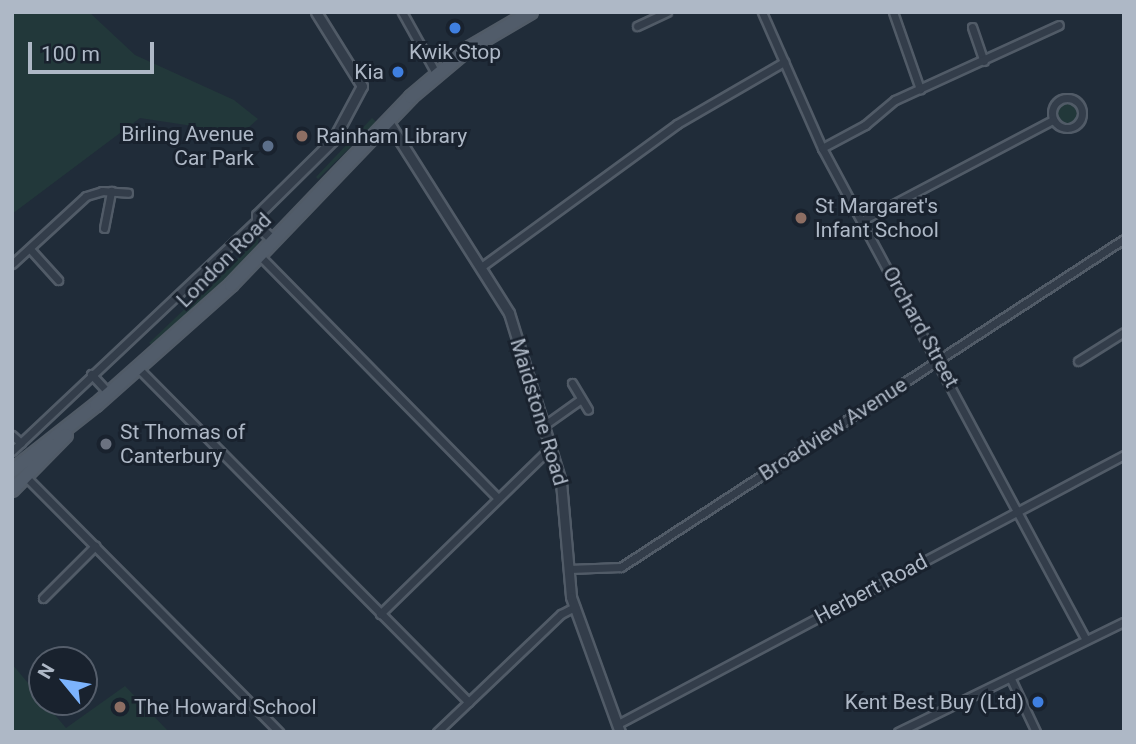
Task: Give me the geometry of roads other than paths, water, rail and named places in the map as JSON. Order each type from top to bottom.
[{"type":"main road","name":"London Road","points":[[12,490],[18,472],[138,368],[259,255],[387,120],[437,75],[488,35],[531,12]]},
{"type":"street","points":[[12,451],[255,222],[261,210],[333,140],[362,86],[316,12]]},
{"type":"street","points":[[402,12],[437,75]]},
{"type":"street","points":[[637,26],[667,12]]},
{"type":"street","name":"Orchard Street","points":[[762,12],[822,148],[939,359],[1086,640]]},
{"type":"street","points":[[895,16],[920,89]]},
{"type":"street","points":[[1047,20],[1051,29]]},
{"type":"street","points":[[822,148],[865,125],[895,100],[1059,25]]},
{"type":"street","points":[[972,27],[984,61]]},
{"type":"street","points":[[481,267],[677,124],[784,62]]},
{"type":"street","points":[[1060,100],[1074,101],[1080,108],[1081,118],[1070,128],[1054,120],[1053,107],[1060,100]]},
{"type":"street","name":"Maidstone Road","points":[[387,120],[509,313],[546,424],[565,498],[569,569],[575,607],[619,728]]},
{"type":"street","points":[[863,220],[1054,120]]},
{"type":"street","points":[[104,228],[111,191]]},
{"type":"street","points":[[12,264],[81,199],[111,191],[128,193]]},
{"type":"street","points":[[255,222],[273,240]]},
{"type":"street","name":"Broadview Avenue","points":[[569,569],[621,567],[1124,239]]},
{"type":"street","points":[[30,249],[58,280]]},
{"type":"street","points":[[259,255],[498,498]]},
{"type":"street","points":[[1078,361],[1124,332]]},
{"type":"street","points":[[138,368],[469,702]]},
{"type":"street","points":[[91,374],[109,393]]},
{"type":"street","points":[[572,383],[588,410]]},
{"type":"street","points":[[546,424],[581,399]]},
{"type":"street","points":[[12,435],[21,443]]},
{"type":"street","points":[[380,614],[552,446]]},
{"type":"street","name":"Herbert Road","points":[[619,728],[1124,455]]},
{"type":"street","points":[[18,472],[279,732]]},
{"type":"street","points":[[43,598],[95,546]]},
{"type":"street","points":[[437,732],[561,614],[575,607]]},
{"type":"street","points":[[898,732],[1124,622]]},
{"type":"street","points":[[1011,679],[1037,732]]},
{"type":"place","name":"Kwik Stop","points":[[455,28]]},
{"type":"place","name":"Kia","points":[[398,72]]},
{"type":"place","name":"Rainham Library","points":[[302,136]]},
{"type":"place","name":"Birling Avenue Car Park","points":[[268,146]]},
{"type":"place","name":"St Margaret's Infant School","points":[[801,218]]},
{"type":"place","name":"St Thomas of Canterbury","points":[[106,444]]},
{"type":"place","name":"Kent Best Buy (Ltd)","points":[[1038,702]]},
{"type":"place","name":"The Howard School","points":[[120,707]]}]
